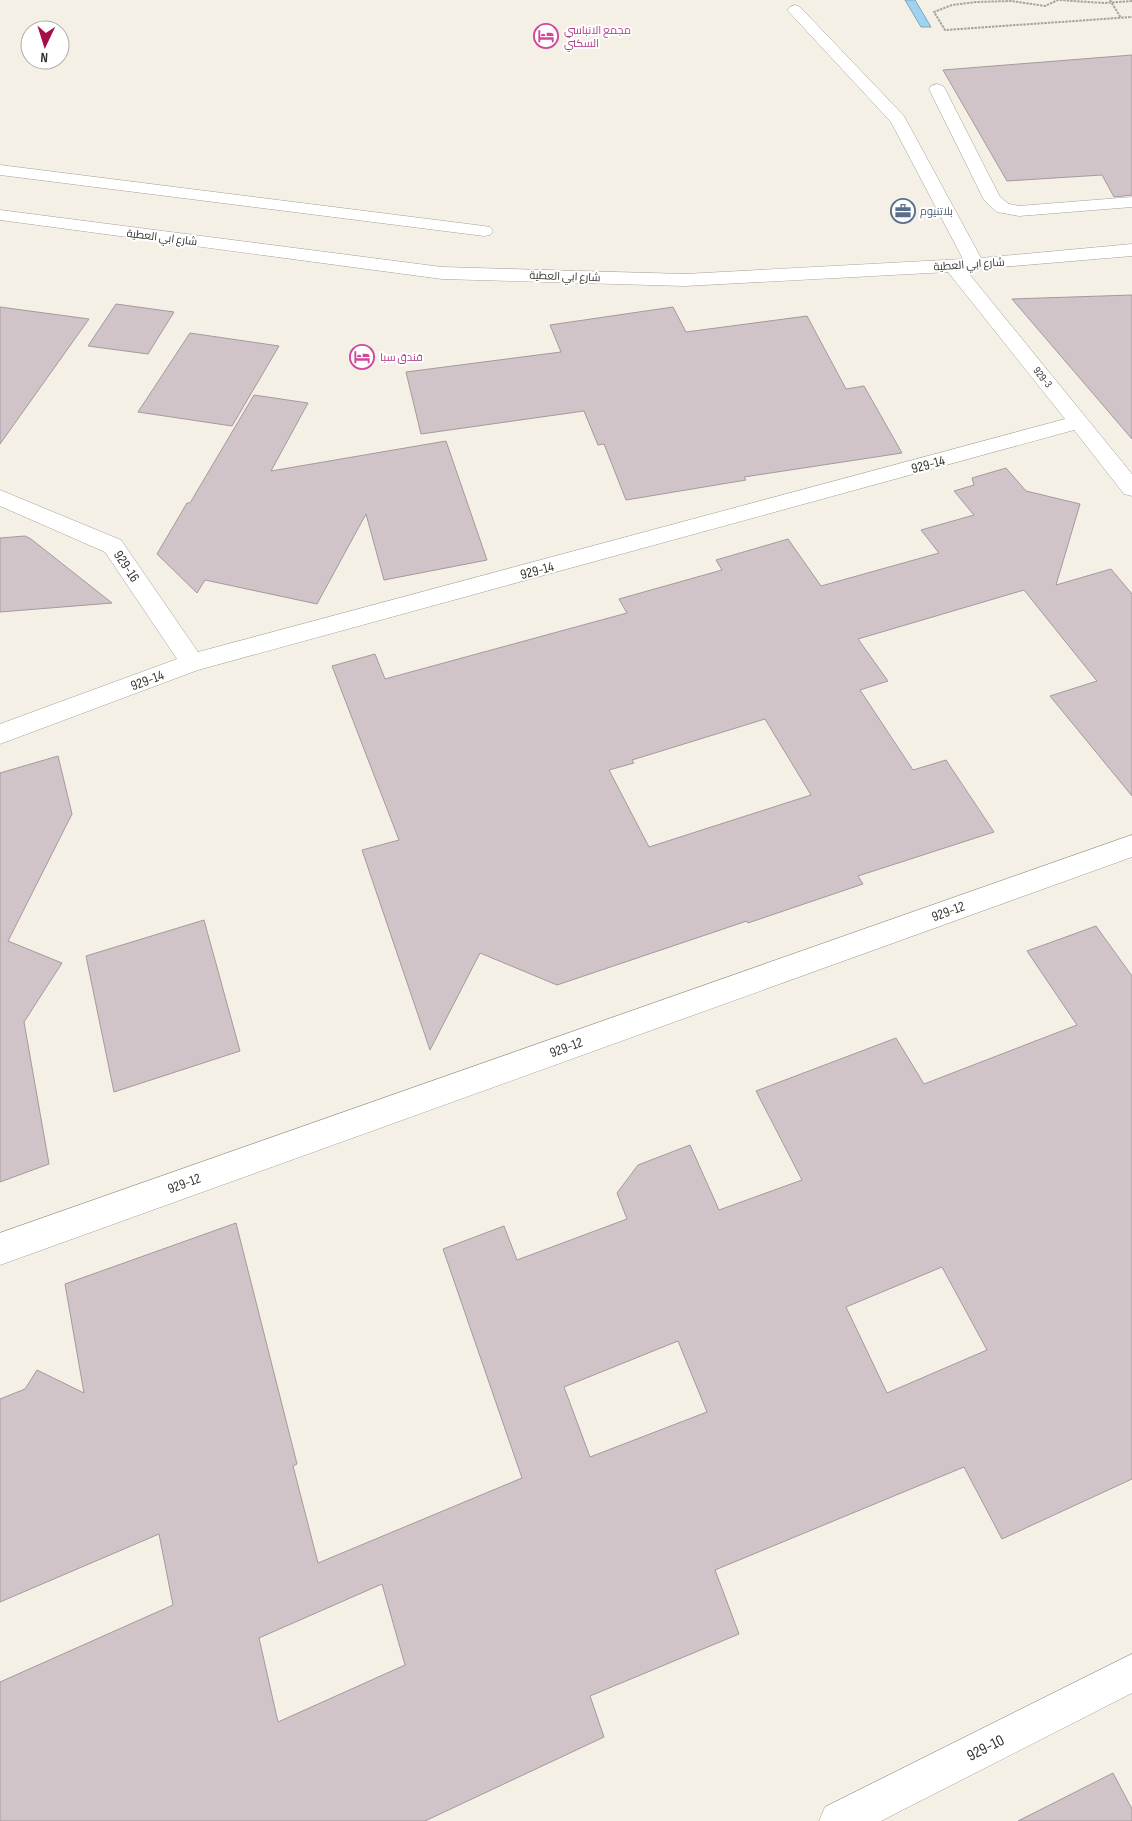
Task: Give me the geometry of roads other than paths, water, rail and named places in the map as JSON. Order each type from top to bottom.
[{"type":"street","points":[[795,10],[898,120],[975,264]]},
{"type":"street","points":[[937,89],[993,200],[1003,208],[1018,211],[1132,202]]},
{"type":"street","points":[[0,170],[101,206],[484,231]]},
{"type":"street","name":"شارع ابي العطية","points":[[0,215],[101,206],[442,272],[685,280],[954,266],[1132,250]]},
{"type":"street","name":"929-3","points":[[954,266],[1132,489]]},
{"type":"street","name":"929-14","points":[[0,734],[192,663],[1079,422]]},
{"type":"street","name":"929-16","points":[[0,497],[113,546],[192,663]]},
{"type":"street","name":"929-12","points":[[0,1249],[1132,846]]},
{"type":"street","name":"929-10","points":[[839,1821],[1132,1673]]},
{"type":"water","points":[[905,0],[915,0],[931,27],[921,27]]},
{"type":"place","name":"مجمع الانباسي السكني","points":[[546,36]]},
{"type":"place","name":"بلاتنيوم","points":[[903,211]]},
{"type":"place","name":"فندق سبا","points":[[362,357]]}]
